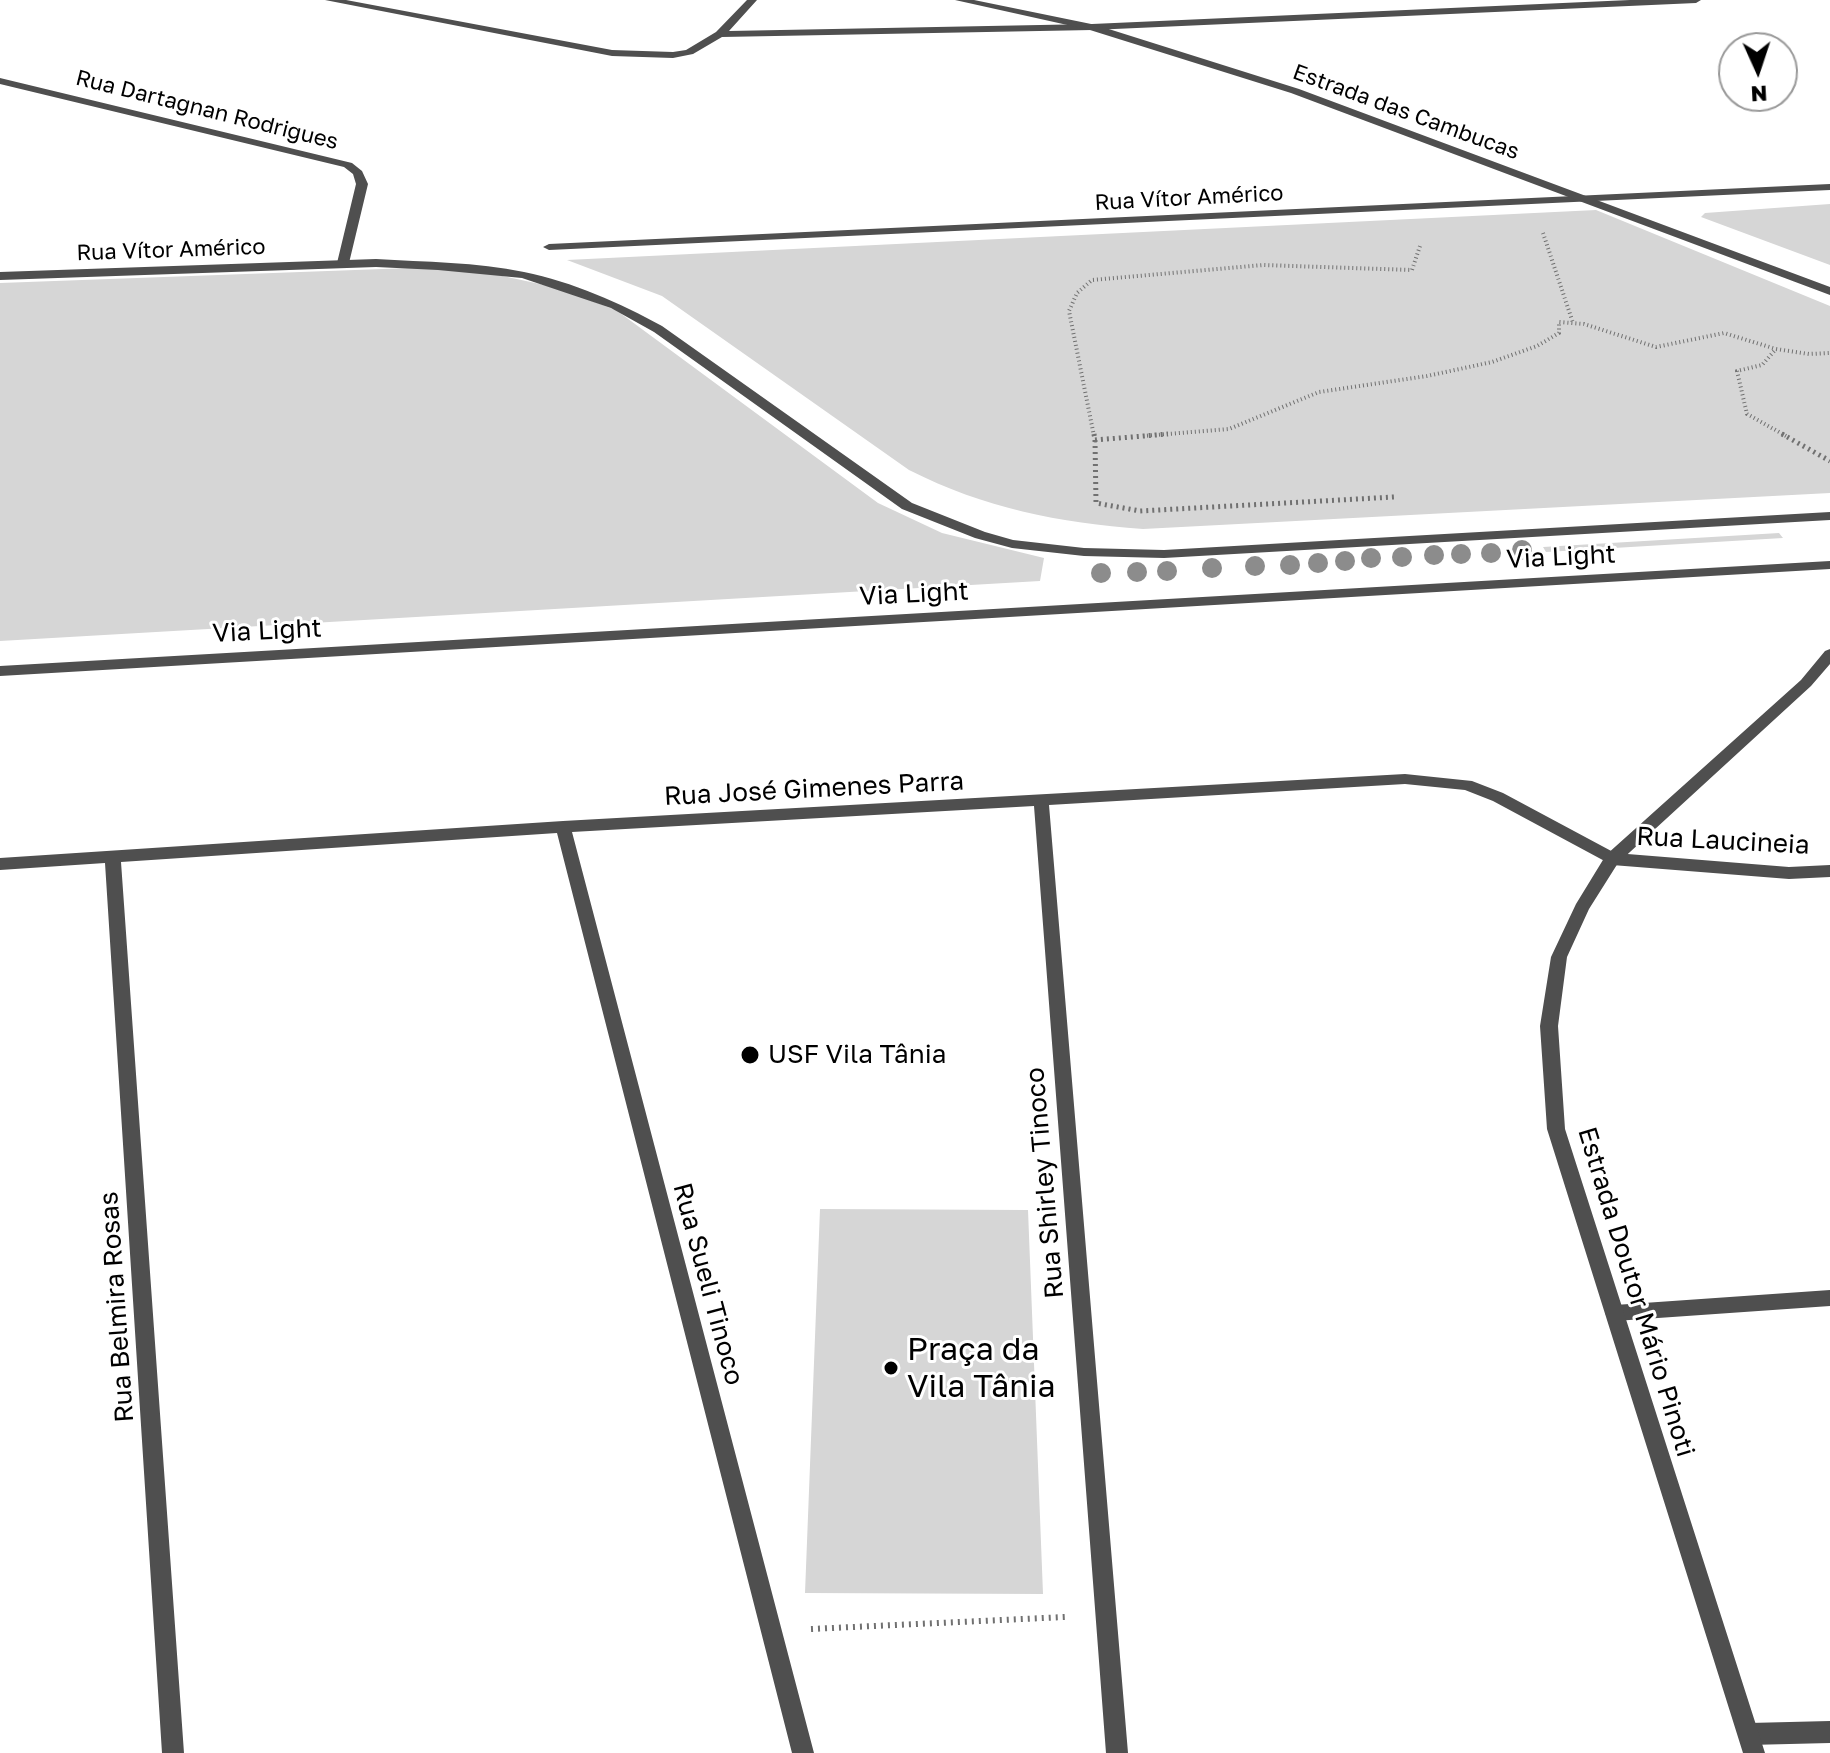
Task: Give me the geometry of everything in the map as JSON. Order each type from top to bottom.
[{"type":"street","points":[[330,0],[612,53],[673,55],[689,52],[720,34],[752,0]]},
{"type":"street","name":"Estrada das Cambucas","points":[[960,0],[1092,27],[1295,91],[1830,291]]},
{"type":"street","points":[[720,34],[1092,27],[1696,0]]},
{"type":"street","name":"Rua Dartagnan Rodrigues","points":[[0,81],[348,165],[358,173],[362,184],[343,263]]},
{"type":"street","name":"Rua Vítor Américo","points":[[549,247],[1830,187]]},
{"type":"street","name":"Rua Vítor Américo","points":[[0,276],[343,263]]},
{"type":"street","name":"Via Light","points":[[343,263],[423,265],[523,275],[615,305],[658,329],[907,506],[980,535],[1012,544],[1084,552],[1164,554],[1830,516]]},
{"type":"street","name":"Via Light","points":[[0,671],[1830,565]]},
{"type":"street","name":"Estrada Doutor Mário Pinoti","points":[[1751,1743],[1556,1129],[1549,1026],[1559,957],[1582,908],[1612,859],[1806,683],[1830,654]]},
{"type":"street","name":"Rua José Gimenes Parra","points":[[0,864],[563,827],[1405,779],[1467,785],[1498,797],[1612,859]]},
{"type":"street","name":"Rua Shirley Tinoco","points":[[1041,800],[1117,1753]]},
{"type":"street","name":"Rua Sueli Tinoco","points":[[563,827],[803,1753]]},
{"type":"street","name":"Rua Belmira Rosas","points":[[113,858],[173,1753]]},
{"type":"street","name":"Rua Laucineia","points":[[1612,859],[1789,873],[1830,871]]},
{"type":"street","points":[[1615,1313],[1830,1298]]},
{"type":"street","points":[[1751,1743],[1830,1732]]},
{"type":"path","points":[[1540,225],[1573,323]]},
{"type":"path","points":[[1394,497],[1140,511],[1096,503],[1095,440],[1069,311],[1077,293],[1092,280],[1263,265],[1412,270],[1420,246]]},
{"type":"path","points":[[1095,440],[1229,429],[1319,392],[1427,376],[1492,362],[1537,346],[1559,333],[1559,322],[1573,323],[1656,347],[1724,333],[1776,349],[1809,354],[1830,353]]},
{"type":"path","points":[[1776,349],[1762,365],[1737,371],[1747,414],[1830,461]]},
{"type":"path","points":[[771,1631],[1106,1615]]},
{"type":"shaded area","points":[[1830,204],[1830,265],[1701,217],[1705,213]]},
{"type":"shaded area","points":[[1596,210],[1830,306],[1830,493],[1143,529],[1052,518],[994,504],[909,470],[662,296],[567,260]]},
{"type":"shaded area","points":[[437,267],[554,287],[616,310],[878,503],[942,533],[1044,558],[1040,581],[0,641],[0,283]]},
{"type":"shaded area","points":[[1779,533],[1783,538],[1546,552],[1543,547]]},
{"type":"shaded area","points":[[820,1209],[1028,1210],[1043,1594],[805,1593]]},
{"type":"place","name":"USF Vila Tânia","points":[[750,1055]]},
{"type":"place","name":"Praça da Vila Tânia","points":[[891,1368]]}]
